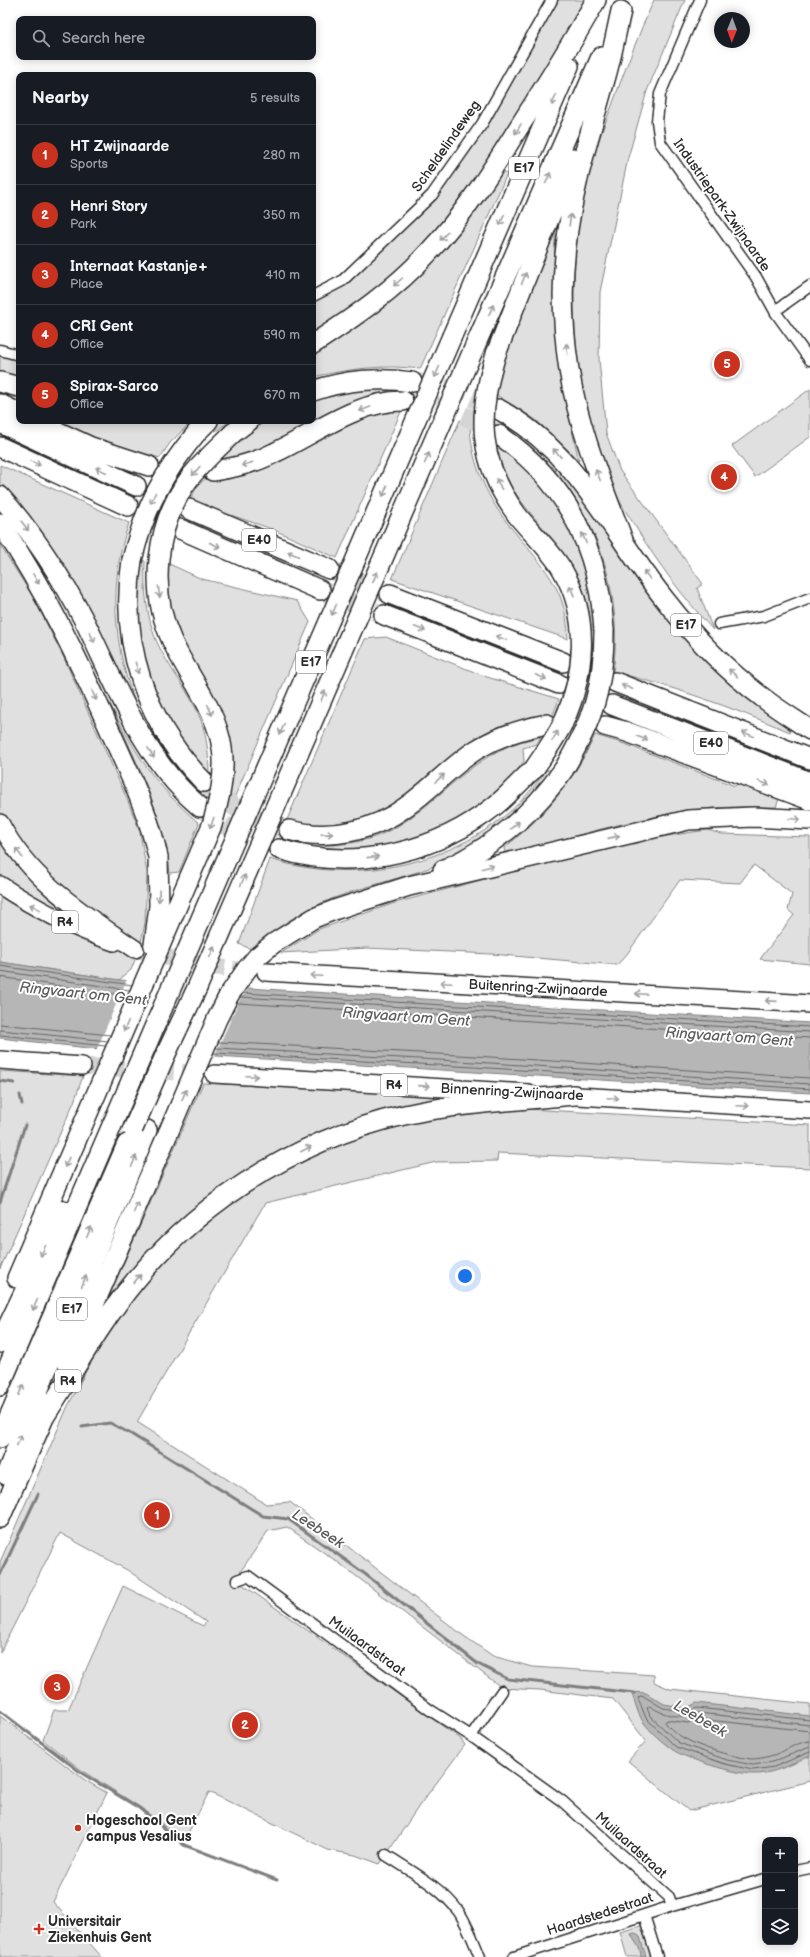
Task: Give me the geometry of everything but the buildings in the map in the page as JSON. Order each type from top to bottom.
[{"type":"highway","name":"E17","points":[[0,1342],[128,1088],[596,0]]},
{"type":"highway","points":[[316,341],[368,306],[396,284],[426,256],[450,229],[485,182],[565,54],[596,0]]},
{"type":"highway","name":"E17","points":[[0,1438],[140,1130],[174,1060],[197,988],[624,6]]},
{"type":"highway","points":[[623,540],[583,432],[570,371],[564,315],[564,273],[571,212],[578,176],[624,6]]},
{"type":"highway","points":[[279,849],[311,857],[334,859],[381,856],[411,850],[447,836],[484,814],[534,769],[562,724],[570,706],[580,668],[581,628],[573,592],[563,570],[507,499],[490,464],[483,426],[483,407],[486,389],[496,354],[606,75]]},
{"type":"highway","points":[[316,389],[348,382],[376,380],[412,382]]},
{"type":"highway","points":[[0,382],[16,386]]},
{"type":"highway","points":[[213,471],[241,466],[269,456],[344,416],[374,405],[403,402]]},
{"type":"highway","points":[[0,404],[16,412]]},
{"type":"highway","name":"E17","points":[[498,409],[534,431],[573,471],[665,601],[713,654],[762,698],[810,730]]},
{"type":"highway","points":[[0,423],[136,486]]},
{"type":"highway","points":[[41,424],[91,447],[149,466]]},
{"type":"highway","points":[[0,1317],[212,825],[221,786],[223,765],[222,747],[210,709],[172,641],[166,626],[159,596],[158,580],[160,557],[168,520],[189,480],[210,455],[233,433],[245,424]]},
{"type":"highway","points":[[203,426],[165,473],[141,526],[132,560],[128,596],[128,617],[130,638],[140,679],[148,699],[168,736],[194,772],[204,782]]},
{"type":"highway","points":[[409,886],[459,863],[500,837],[548,793],[579,744],[591,717],[600,689],[604,660],[604,630],[598,578],[590,552],[580,528],[567,504],[551,483],[533,463],[513,445],[498,435]]},
{"type":"highway","points":[[0,447],[128,506]]},
{"type":"highway","points":[[0,496],[27,528],[60,576],[142,738],[157,762],[171,780],[200,807]]},
{"type":"highway","name":"E40","points":[[189,509],[329,569]]},
{"type":"highway","points":[[0,523],[43,590],[75,653],[139,794],[151,828],[158,857],[158,912],[154,942],[142,990]]},
{"type":"highway","name":"E40","points":[[180,529],[320,590]]},
{"type":"highway","points":[[390,594],[563,662]]},
{"type":"highway","points":[[384,615],[559,684]]},
{"type":"highway","name":"E40","points":[[615,682],[810,759]]},
{"type":"highway","name":"E40","points":[[612,705],[810,782]]},
{"type":"highway","points":[[289,830],[302,834],[325,835],[345,833],[375,825],[407,806],[461,760],[481,747],[509,733],[547,724]]},
{"type":"highway","points":[[605,726],[627,732],[810,800]]},
{"type":"highway","points":[[409,886],[688,820],[753,817],[810,820]]},
{"type":"highway","name":"R4","points":[[0,824],[24,859],[49,887],[70,904],[135,949],[91,934],[60,920],[26,902],[0,885]]},
{"type":"highway","name":"E17","points":[[0,1518],[229,995],[258,956],[274,943],[314,918],[337,908],[409,886]]},
{"type":"highway","name":"Buitenring-Zwijnaarde","points":[[266,972],[810,1004]]},
{"type":"highway","points":[[0,1060],[82,1066]]},
{"type":"highway","name":"Binnenring-Zwijnaarde","points":[[214,1074],[810,1110]]},
{"type":"highway","name":"R4","points":[[45,1416],[115,1307],[135,1281],[164,1248],[237,1188],[272,1167],[336,1136],[368,1124],[449,1106],[574,1095]]},
{"type":"highway","name":"E17","points":[[0,1386],[107,1128]]},
{"type":"highway","name":"E17","points":[[0,1490],[140,1130]]},
{"type":"street","name":"Scheldelindeweg","points":[[316,294],[342,281],[432,195],[482,124],[552,0]]},
{"type":"street","name":"Industriepark-Zwijnaarde","points":[[700,0],[660,94],[657,121],[660,142],[756,277],[775,311],[810,360]]},
{"type":"street","points":[[775,311],[810,286]]},
{"type":"street","points":[[0,350],[16,353]]},
{"type":"street","points":[[719,624],[764,616],[810,598]]},
{"type":"street","name":"Muilaardstraat","points":[[236,1580],[250,1572],[430,1710],[471,1736],[562,1801],[669,1897],[672,1906]]},
{"type":"street","points":[[471,1736],[502,1691]]},
{"type":"street","points":[[386,1856],[421,1878],[446,1898],[459,1912],[467,1926],[480,1957]]},
{"type":"street","points":[[798,1870],[810,1868]]},
{"type":"street","name":"Haardstedestraat","points":[[514,1957],[672,1906],[762,1880]]},
{"type":"street","points":[[644,1915],[657,1957]]},
{"type":"shaded area","points":[[558,0],[586,0],[514,119],[459,200],[440,224],[420,248],[398,270],[373,291],[316,331],[316,300],[345,285],[436,198],[486,127]]},
{"type":"shaded area","points":[[654,0],[685,0],[647,91],[628,158],[600,292],[599,359],[606,433],[620,471],[703,584],[697,588],[713,630],[692,606],[662,567],[616,494],[601,457],[589,418],[581,379],[576,339],[574,299],[575,258],[587,179],[598,143],[621,81]]},
{"type":"shaded area","points":[[500,170],[507,174],[420,369],[379,367],[316,376],[316,351]]},
{"type":"shaded area","points":[[556,211],[553,302],[565,399],[579,461],[536,420],[495,394],[505,359],[501,356]]},
{"type":"shaded area","points":[[0,355],[16,359],[16,377],[0,372]]},
{"type":"shaded area","points":[[376,389],[411,390],[410,393],[372,397],[336,410],[316,421],[316,399],[349,391]]},
{"type":"shaded area","points":[[810,389],[810,437],[755,477],[732,446]]},
{"type":"shaded area","points":[[403,407],[337,558],[272,529],[189,501],[197,487],[207,477],[346,421]]},
{"type":"shaded area","points":[[493,416],[506,422],[548,456],[583,499],[792,727],[790,732],[703,698],[613,672],[615,643],[614,613],[610,584],[602,555],[591,528],[577,502],[560,477],[535,450],[493,418]]},
{"type":"shaded area","points":[[460,420],[470,425],[473,449],[479,473],[495,506],[513,531],[546,571],[555,585],[562,601],[568,639],[392,579]]},
{"type":"shaded area","points":[[62,424],[189,424],[170,443],[160,458],[94,439]]},
{"type":"shaded area","points":[[215,424],[226,424],[216,431],[210,428]]},
{"type":"shaded area","points":[[262,424],[311,424],[269,446],[216,462],[239,440]]},
{"type":"shaded area","points":[[495,440],[547,486],[585,554],[598,631],[591,630],[589,611],[584,592],[569,561],[531,514],[508,481],[500,462]]},
{"type":"shaded area","points":[[0,465],[129,523],[117,573],[117,626],[120,652],[135,702],[146,725],[159,746],[185,780],[163,758],[24,512],[0,486]]},
{"type":"shaded area","points":[[0,545],[33,597],[63,656],[127,799],[140,832],[147,873],[145,923],[140,947],[131,970],[119,980],[0,962]]},
{"type":"shaded area","points":[[141,561],[145,561],[146,601],[156,640],[191,699],[201,720],[209,760],[209,774],[184,745],[173,728],[155,693],[149,675],[139,637],[137,618],[137,599]]},
{"type":"shaded area","points":[[167,563],[202,579],[297,601],[310,622],[235,796],[230,793],[232,764],[226,724],[208,685],[183,646],[171,606]]},
{"type":"shaded area","points":[[386,637],[487,677],[559,699],[552,717],[399,803],[364,820],[318,827],[286,822],[365,639]]},
{"type":"shaded area","points":[[109,702],[128,738],[147,768],[183,809],[199,823],[179,872],[170,873],[161,828],[154,807],[137,764]]},
{"type":"shaded area","points":[[595,735],[625,744],[735,786],[738,783],[779,799],[776,807],[710,808],[642,819],[505,855],[504,848],[545,811],[568,783],[587,752]]},
{"type":"shaded area","points":[[541,737],[537,744],[523,748],[524,761],[519,768],[521,770],[502,790],[463,819],[396,847],[335,852],[277,841],[278,839],[327,845],[343,844],[374,837],[389,831],[421,810],[467,771],[483,760],[500,750],[519,742]]},
{"type":"shaded area","points":[[546,770],[554,770],[529,801],[499,828],[465,851],[429,868],[353,891],[323,902],[301,913],[251,949],[239,944],[270,859],[307,868],[346,871],[385,868],[423,859],[459,845],[492,825],[521,800]]},
{"type":"shaded area","points":[[707,830],[722,834],[810,837],[810,964],[760,959],[794,915],[788,910],[792,894],[754,865],[740,883],[680,880],[627,954],[617,965],[491,954],[367,948],[281,953],[319,929],[395,903],[620,843]]},
{"type":"shaded area","points":[[0,1071],[83,1076],[74,1102],[0,1269]]},
{"type":"shaded area","points":[[203,1083],[481,1098],[497,1111],[526,1109],[810,1125],[810,1168],[498,1153],[497,1161],[436,1162],[265,1203],[137,1422],[266,1504],[290,1502],[464,1636],[493,1656],[532,1667],[654,1675],[654,1682],[670,1689],[810,1704],[810,1781],[689,1811],[628,1761],[646,1741],[613,1699],[540,1690],[502,1688],[339,1563],[287,1527],[268,1531],[232,1584],[242,1584],[461,1739],[465,1745],[419,1806],[380,1864],[355,1855],[328,1850],[209,1792],[184,1841],[140,1807],[84,1772],[43,1740],[54,1710],[68,1710],[123,1586],[203,1626],[206,1622],[127,1570],[60,1533],[0,1653],[0,1562],[67,1408],[109,1331],[99,1319]]},
{"type":"shaded area","points":[[0,1716],[85,1780],[107,1793],[53,1902],[102,1957],[0,1957]]},
{"type":"shaded area","points":[[644,1925],[653,1957],[627,1957],[620,1932]]},
{"type":"water","name":"Ringvaart om Gent","points":[[0,962],[119,980],[810,1023],[810,1093],[88,1048],[0,1038]]},
{"type":"water","points":[[631,1692],[646,1693],[664,1704],[687,1708],[696,1703],[810,1716],[810,1756],[782,1768],[759,1774],[735,1772],[699,1762],[679,1754],[652,1732],[640,1717]]},
{"type":"water","points":[[635,1933],[640,1937],[646,1957],[641,1957],[639,1947],[631,1934]]},
{"type":"pier","points":[[127,979],[249,987],[239,1001],[213,1059],[96,1051]]},
{"type":"waterway","points":[[0,1081],[14,1083]]},
{"type":"waterway","points":[[20,1095],[22,1104]]},
{"type":"waterway","name":"Leebeek","points":[[0,1202],[25,1125]]},
{"type":"waterway","name":"Leebeek","points":[[82,1427],[110,1423],[131,1434],[263,1516],[288,1519],[365,1574],[478,1664],[508,1679],[634,1693]]},
{"type":"waterway","name":"Leebeek","points":[[0,1575],[38,1494]]},
{"type":"waterway","points":[[0,1711],[83,1774],[139,1808],[184,1845],[277,1880]]},
{"type":"tunnel","points":[[416,382],[459,392],[498,409]]},
{"type":"tunnel","points":[[407,402],[431,405],[466,416],[497,434]]},
{"type":"tunnel","points":[[128,506],[180,529]]},
{"type":"tunnel","points":[[329,569],[390,594]]},
{"type":"tunnel","points":[[320,590],[384,615]]},
{"type":"tunnel","points":[[204,782],[213,791],[243,812],[254,818],[289,830]]},
{"type":"tunnel","points":[[201,808],[238,833],[279,849]]},
{"type":"tunnel","points":[[135,949],[196,964],[258,972]]},
{"type":"tunnel","points":[[82,1066],[207,1074]]},
{"type":"place","name":"Spirax-Sarco","points":[[727,364]]},
{"type":"place","name":"CRI Gent","points":[[724,477]]},
{"type":"place","name":"HT Zwijnaarde","points":[[157,1515]]},
{"type":"place","name":"Internaat Kastanje+","points":[[57,1687]]},
{"type":"place","name":"Henri Story","points":[[245,1725]]},
{"type":"place","name":"Hogeschool Gent campus Vesalius","points":[[78,1828]]},
{"type":"place","name":"Universitair Ziekenhuis Gent","points":[[39,1929]]}]
